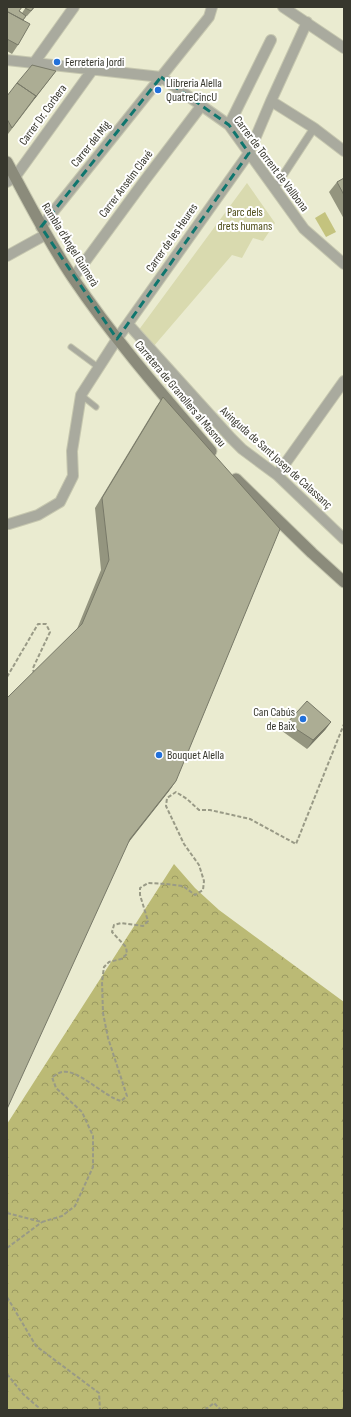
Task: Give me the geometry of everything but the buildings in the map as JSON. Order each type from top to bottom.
[{"type":"main road","name":"Rambla d'Àngel Guimerà","points":[[7,162],[11,180],[73,278],[117,339]]},
{"type":"main road","name":"Carretera de Granollers al Masnou","points":[[117,339],[216,457]]},
{"type":"main road","points":[[230,473],[344,582]]},
{"type":"street","points":[[34,63],[74,7]]},
{"type":"street","name":"Carrer del Mig","points":[[43,231],[209,17],[212,7]]},
{"type":"street","points":[[283,7],[344,48]]},
{"type":"street","name":"Carrer de les Heures","points":[[81,395],[117,339],[249,153],[270,101],[307,22]]},
{"type":"street","points":[[228,125],[271,40]]},
{"type":"street","name":"Carrer de Torrent de Vallbona","points":[[7,60],[161,77],[228,125],[304,229],[344,264]]},
{"type":"street","name":"Carrer Dr. Corbera","points":[[11,180],[93,69]]},
{"type":"street","points":[[270,101],[314,128],[344,151]]},
{"type":"street","name":"Carrer Anselm Clavé","points":[[73,278],[202,105]]},
{"type":"street","points":[[274,189],[314,128]]},
{"type":"street","points":[[7,256],[43,231]]},
{"type":"street","name":"Avinguda de Sant Josep de Calassanç","points":[[128,324],[223,430],[242,449],[277,475],[344,539]]},
{"type":"street","points":[[277,475],[344,382]]},
{"type":"street","points":[[7,524],[38,515],[60,502],[73,476],[72,451],[81,395]]},
{"type":"lane","points":[[71,347],[98,367]]},
{"type":"lane","points":[[81,395],[96,407]]},
{"type":"path","points":[[7,678],[38,624],[46,624],[50,632],[40,650],[33,668],[34,676]]},
{"type":"path","points":[[7,1248],[42,1222],[62,1216],[75,1206],[93,1167],[93,1136],[82,1112],[56,1088],[52,1077],[63,1071],[76,1074],[114,1099],[121,1101],[127,1096],[108,1038],[103,1013],[102,982],[104,967],[109,962],[121,959],[127,954],[126,947],[112,932],[114,925],[121,922],[143,926],[148,921],[140,895],[140,888],[148,883],[183,886],[195,895],[203,890],[204,881],[199,865],[181,838],[166,806],[168,798],[176,792],[200,810],[210,810],[250,819],[296,844],[344,724]]},
{"type":"path","points":[[7,1213],[42,1222]]},
{"type":"path","points":[[7,1297],[36,1346],[99,1393],[100,1410]]},
{"type":"path","points":[[7,1374],[23,1394],[38,1407],[39,1410]]},
{"type":"path","points":[[205,1410],[214,1403],[222,1410]]},
{"type":"highlighted area","points":[[161,77],[229,125],[249,153],[117,339],[41,227]]},
{"type":"green space","name":"Parc dels drets humans","points":[[247,183],[275,223],[263,241],[253,238],[242,258],[232,255],[153,347],[138,331]]},
{"type":"green space","points":[[174,864],[195,888],[219,910],[344,1002],[344,1410],[7,1410],[7,1124]]},
{"type":"shaded area","points":[[325,212],[336,232],[326,237],[315,218]]},
{"type":"place","name":"Ferreteria Jordi","points":[[57,62]]},
{"type":"place","name":"Llibreria Alella QuatreCincU","points":[[158,90]]},
{"type":"place","name":"Can Cabús de Baix","points":[[303,719]]},
{"type":"place","name":"Bouquet Alella","points":[[159,755]]}]
